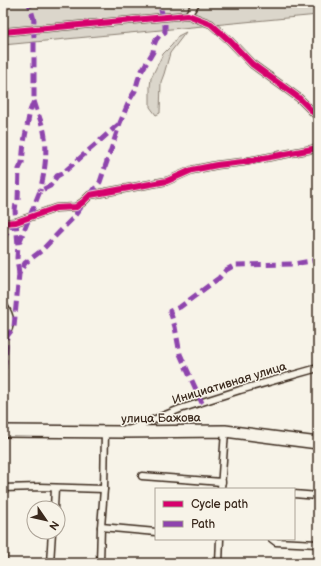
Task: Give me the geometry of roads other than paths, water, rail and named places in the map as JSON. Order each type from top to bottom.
[{"type":"highway","name":"улица Бажова","points":[[3,431],[124,432],[225,430],[318,443]]},
{"type":"street","points":[[188,15],[196,3]]},
{"type":"street","points":[[3,32],[188,15],[211,24],[252,64],[299,98],[318,117]]},
{"type":"street","points":[[3,223],[16,222],[56,208],[76,207],[90,195],[167,181],[192,170],[318,148]]},
{"type":"street","points":[[3,304],[9,313],[11,321],[9,328],[3,337]]},
{"type":"street","name":"Инициативная улица","points":[[124,432],[180,409],[318,368]]},
{"type":"street","points":[[221,488],[225,430]]},
{"type":"street","points":[[100,563],[104,489],[104,431]]},
{"type":"street","points":[[142,476],[222,482]]},
{"type":"street","points":[[3,488],[104,489]]},
{"type":"street","points":[[54,500],[55,488]]},
{"type":"street","points":[[295,494],[318,496]]},
{"type":"street","points":[[101,527],[155,532]]},
{"type":"street","points":[[50,563],[51,540]]},
{"type":"street","points":[[219,563],[220,540]]},
{"type":"street","points":[[273,540],[276,542],[318,544]]},
{"type":"street","points":[[3,551],[3,563]]}]
